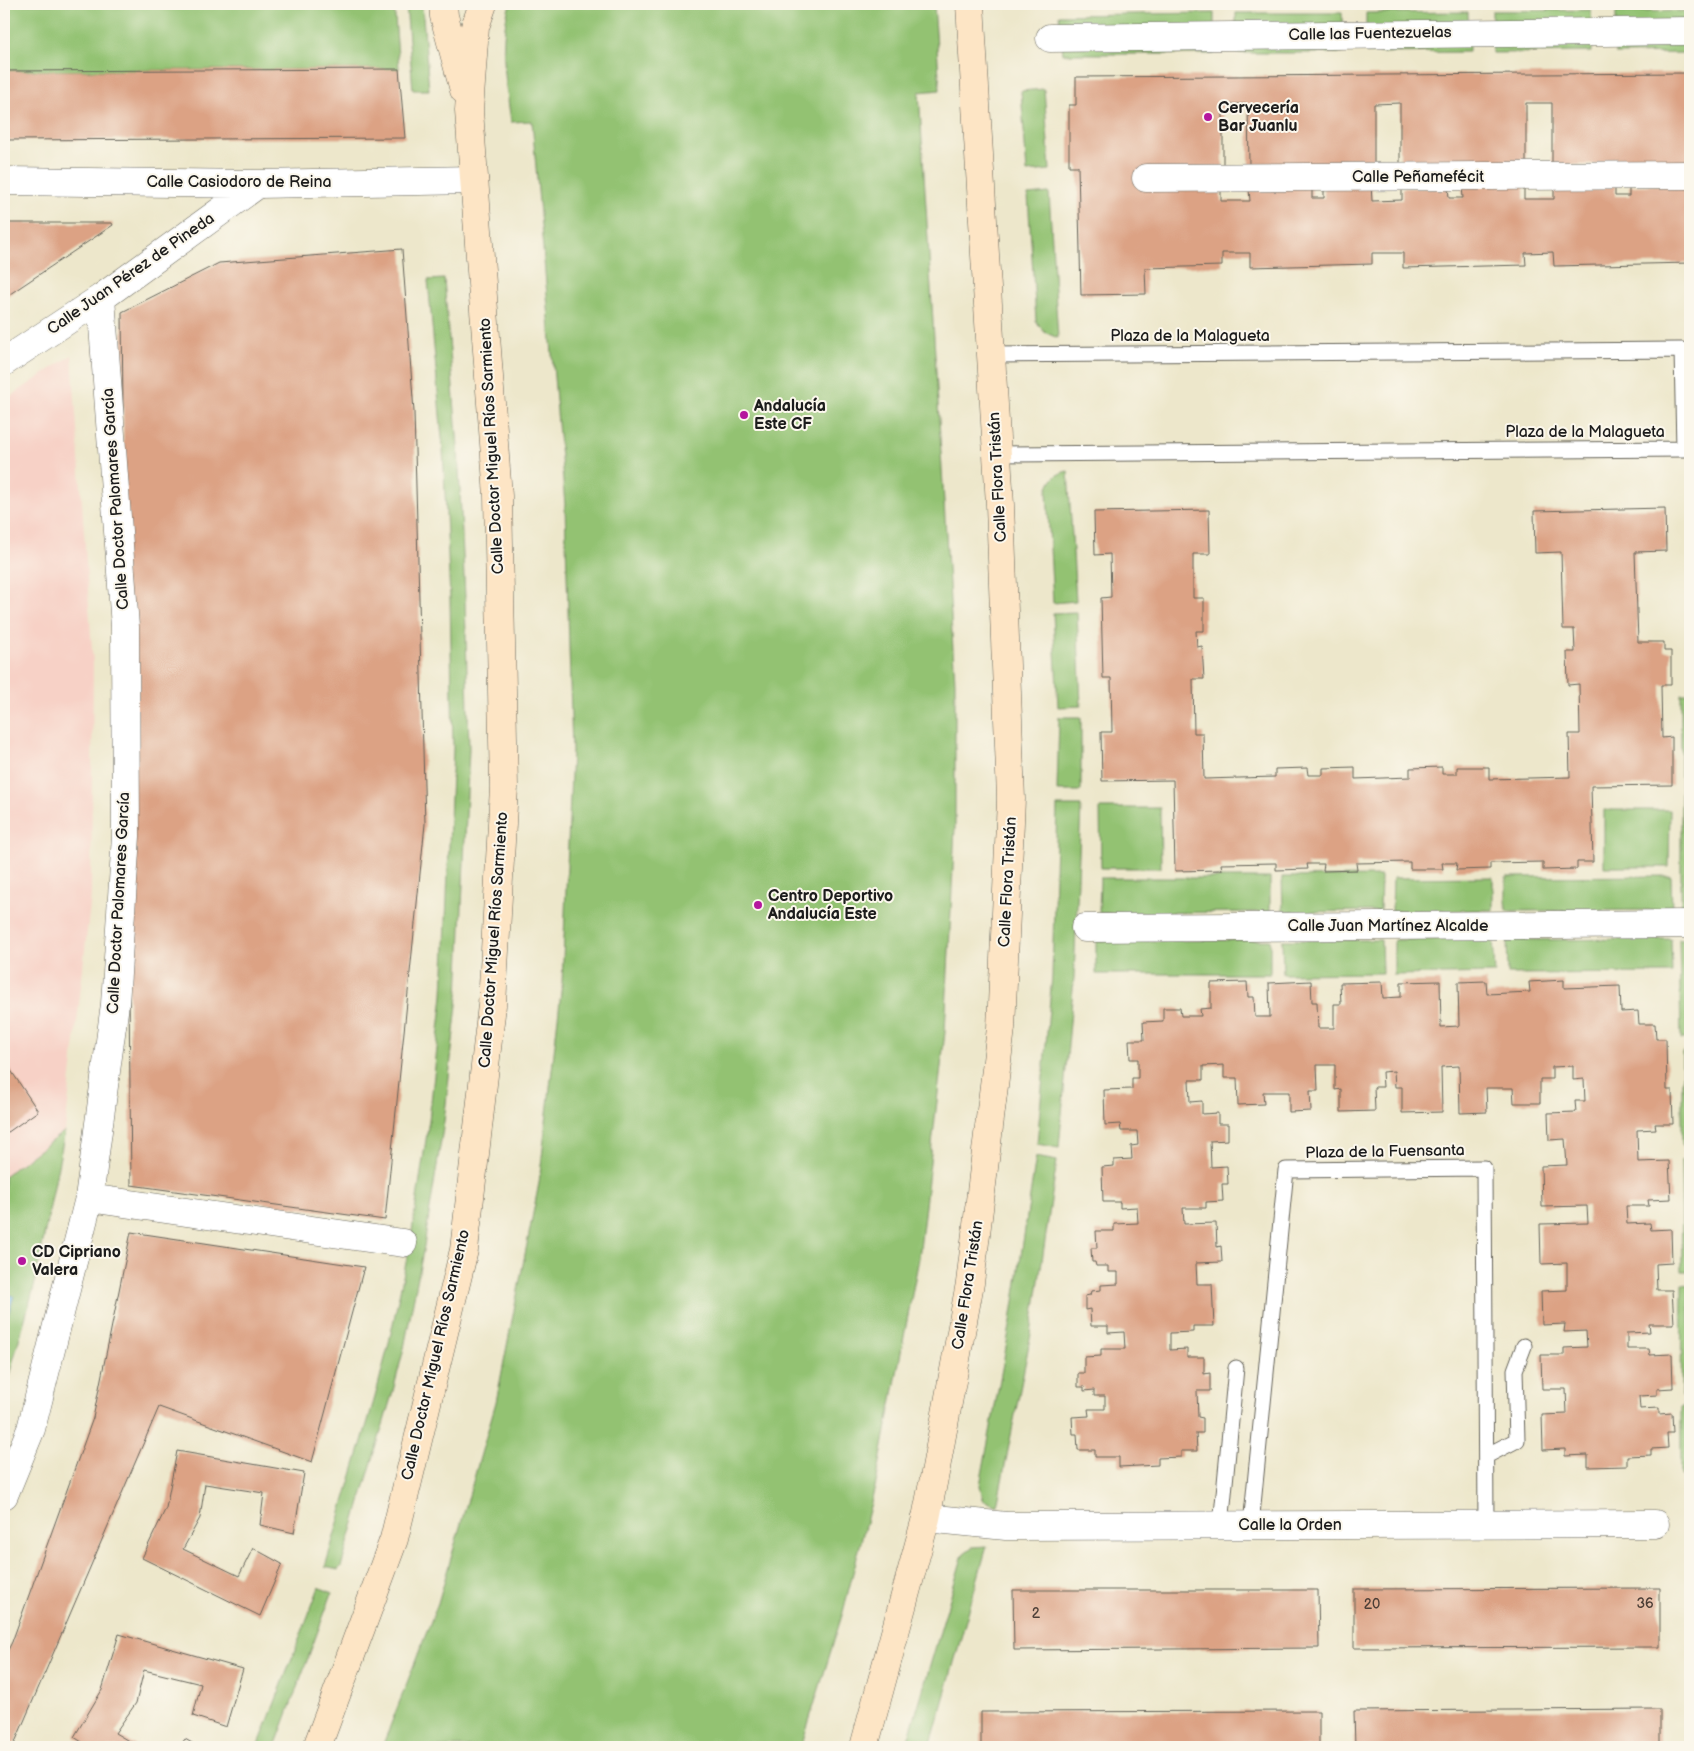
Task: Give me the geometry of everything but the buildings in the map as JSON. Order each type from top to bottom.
[{"type":"main road","name":"Calle Doctor Miguel Ríos Sarmiento","points":[[443,4],[444,16],[469,111]]},
{"type":"main road","name":"Calle Doctor Miguel Ríos Sarmiento","points":[[317,1747],[394,1539],[461,1260],[492,1005],[504,787],[499,506],[469,111],[475,27],[483,4]]},
{"type":"main road","name":"Calle Flora Tristán","points":[[864,1747],[926,1518],[936,1468],[970,1283],[1001,1028],[1011,799],[997,454],[970,4]]},
{"type":"street","name":"Calle las Fuentezuelas","points":[[1050,38],[1690,30]]},
{"type":"street","name":"Calle Peñamefécit","points":[[1146,178],[1690,175]]},
{"type":"street","name":"Calle Casiodoro de Reina","points":[[4,181],[258,184],[474,180]]},
{"type":"street","name":"Calle Juan Pérez de Pineda","points":[[4,362],[101,298],[258,184]]},
{"type":"street","name":"Calle Doctor Palomares García","points":[[4,1495],[31,1429],[89,1198],[115,1004],[126,836],[125,627],[101,298]]},
{"type":"street","name":"Calle Juan Martínez Alcalde","points":[[1085,928],[1690,924]]},
{"type":"street","points":[[89,1198],[403,1243]]},
{"type":"street","name":"Calle la Orden","points":[[926,1518],[1006,1526],[1655,1524]]},
{"type":"lane","name":"Plaza de la Malagueta","points":[[991,355],[1682,350],[1684,449],[997,454]]},
{"type":"lane","name":"Plaza de la Fuensanta","points":[[1251,1525],[1286,1170],[1484,1168],[1486,1525]]},
{"type":"lane","points":[[1486,1456],[1516,1440],[1515,1370],[1524,1346]]},
{"type":"lane","points":[[1221,1525],[1236,1368]]},
{"type":"shaded area","points":[[72,355],[93,664],[91,895],[65,1131],[4,1176],[4,401]]},
{"type":"green space","points":[[4,4],[394,4],[399,69],[4,71]]},
{"type":"green space","points":[[406,4],[422,4],[429,90],[413,90]]},
{"type":"green space","name":"Centro Deportivo Andalucía Este","points":[[510,4],[934,4],[940,90],[919,92],[955,682],[955,827],[945,1032],[919,1258],[876,1483],[843,1612],[801,1747],[382,1747],[438,1603],[496,1402],[539,1183],[562,983],[572,751],[565,505],[532,121],[511,122],[505,77],[504,33]]},
{"type":"green space","points":[[1591,10],[1592,52],[1492,53],[1492,11]]},
{"type":"green space","points":[[1690,11],[1690,53],[1616,54],[1616,12]]},
{"type":"green space","points":[[1468,12],[1469,52],[1366,53],[1366,13]]},
{"type":"green space","points":[[1214,13],[1214,54],[1063,54],[1059,15]]},
{"type":"green space","points":[[1236,13],[1342,13],[1343,53],[1236,53]]},
{"type":"green space","points":[[1044,89],[1050,170],[1027,172],[1021,91]]},
{"type":"green space","points":[[1049,193],[1058,338],[1044,332],[1036,321],[1028,195]]},
{"type":"green space","points":[[444,279],[458,447],[469,749],[458,996],[444,1122],[424,1246],[404,1348],[341,1567],[338,1570],[325,1567],[375,1397],[388,1347],[410,1244],[429,1120],[443,995],[453,748],[450,599],[443,449],[428,280]]},
{"type":"green space","points":[[1068,471],[1076,601],[1053,603],[1047,491],[1054,478]]},
{"type":"green space","points":[[1077,612],[1081,706],[1058,707],[1053,613]]},
{"type":"green space","points":[[1681,694],[1690,694],[1690,910],[1681,910]]},
{"type":"green space","points":[[1059,717],[1081,717],[1081,791],[1057,791]]},
{"type":"green space","points":[[1057,806],[1081,806],[1074,977],[1059,1148],[1037,1144],[1052,976]]},
{"type":"green space","points":[[1100,808],[1160,808],[1161,868],[1101,868]]},
{"type":"green space","points":[[1604,810],[1670,810],[1669,867],[1604,867]]},
{"type":"green space","points":[[1381,876],[1380,911],[1283,912],[1282,877]]},
{"type":"green space","points":[[1671,876],[1672,910],[1506,911],[1506,877]]},
{"type":"green space","points":[[1493,877],[1493,910],[1392,911],[1393,878]]},
{"type":"green space","points":[[1100,878],[1270,878],[1270,912],[1099,913]]},
{"type":"green space","points":[[1493,938],[1495,973],[1394,975],[1394,940]]},
{"type":"green space","points":[[1671,939],[1672,973],[1508,974],[1507,940]]},
{"type":"green space","points":[[1679,939],[1690,939],[1690,1039],[1681,1039]]},
{"type":"green space","points":[[1270,940],[1270,974],[1096,974],[1096,941]]},
{"type":"green space","points":[[1282,940],[1381,940],[1382,973],[1283,974]]},
{"type":"green space","points":[[1682,1052],[1690,1052],[1690,1145],[1682,1145]]},
{"type":"green space","name":"CD Cipriano Valera","points":[[65,1131],[34,1287],[4,1393],[4,1176]]},
{"type":"green space","points":[[1036,1157],[1057,1161],[1031,1334],[997,1506],[983,1500],[980,1485],[1011,1321]]},
{"type":"green space","points":[[1681,1160],[1690,1160],[1690,1271],[1682,1271]]},
{"type":"green space","points":[[1682,1284],[1690,1285],[1690,1396],[1681,1396]]},
{"type":"green space","points":[[1681,1406],[1690,1406],[1690,1476],[1681,1476]]},
{"type":"green space","points":[[987,1546],[930,1747],[906,1747],[963,1554],[972,1547]]},
{"type":"green space","points":[[319,1587],[332,1593],[275,1747],[258,1747]]},
{"type":"water","points":[[4,1293],[14,1296],[4,1328]]},
{"type":"place","name":"Cervecería Bar Juanlu","points":[[1208,117]]},
{"type":"place","name":"Andalucía Este CF","points":[[744,415]]},
{"type":"place","name":"Centro Deportivo Andalucía Este","points":[[758,905]]},
{"type":"place","name":"CD Cipriano Valera","points":[[22,1261]]}]
